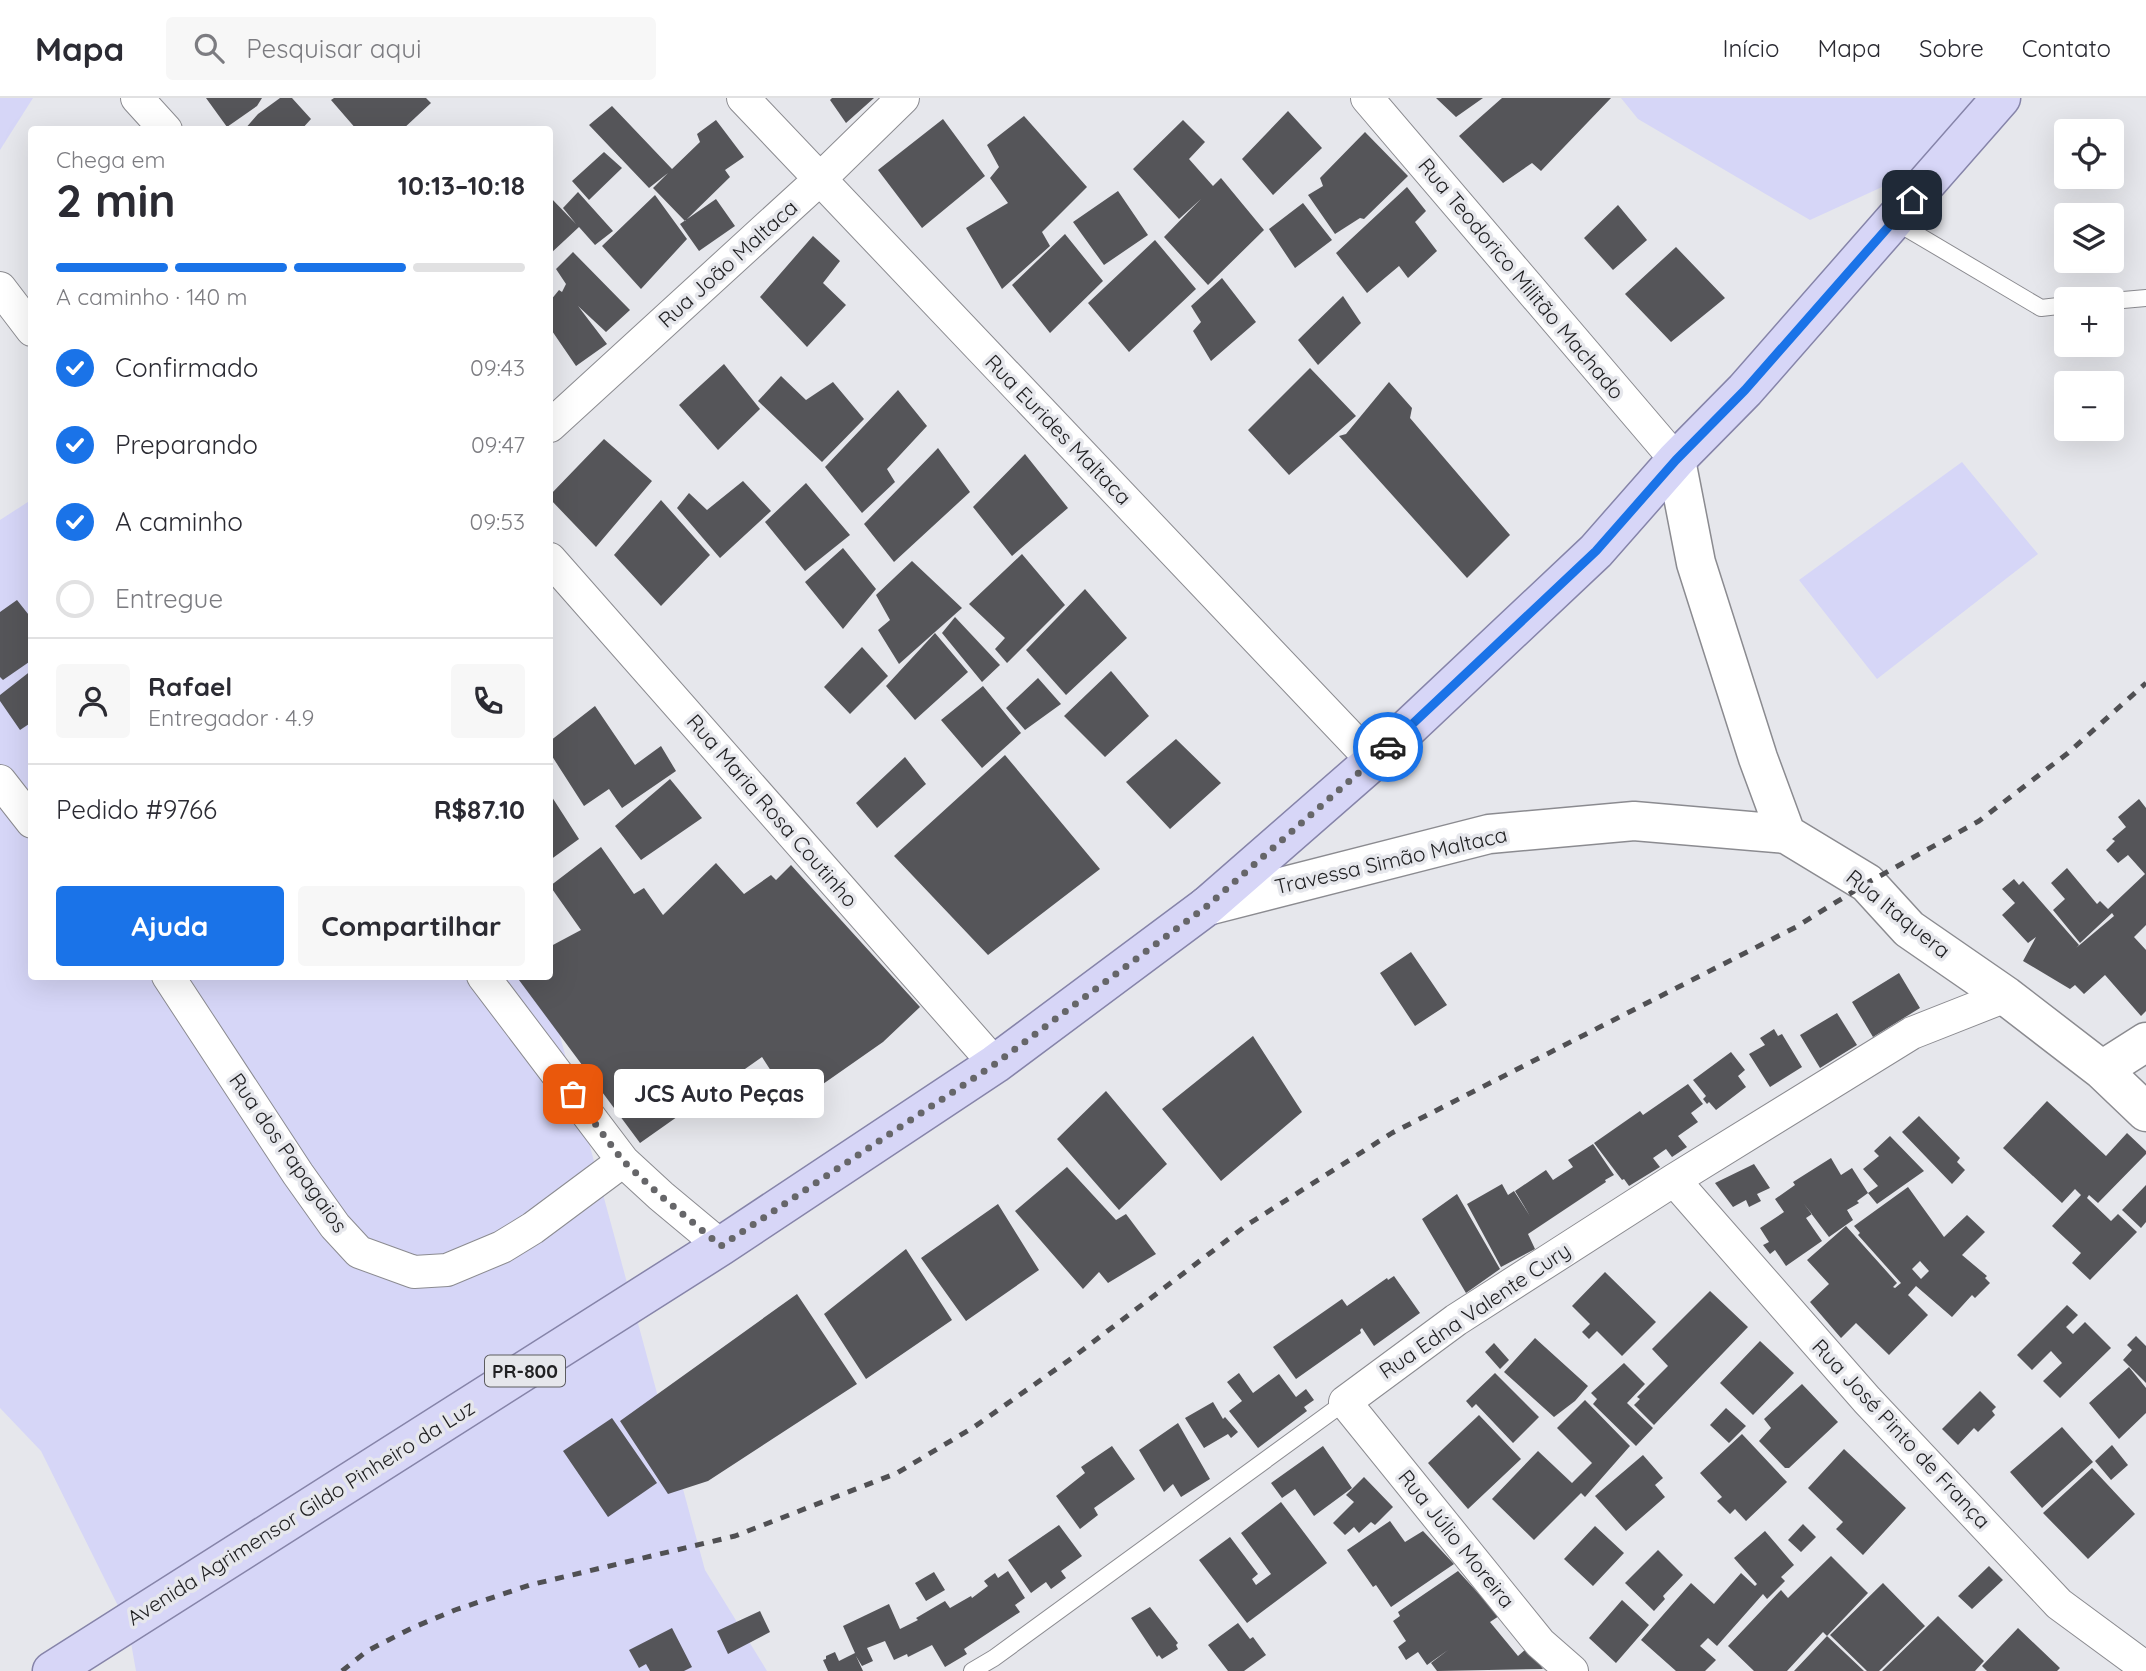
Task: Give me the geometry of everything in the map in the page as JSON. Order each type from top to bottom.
[{"type":"main road","name":"Avenida Agrimensor Gildo Pinheiro da Luz","points":[[52,1671],[721,1246],[995,1064],[1207,906],[1373,761],[1596,551],[1676,460],[1745,390],[2001,98]]},
{"type":"main road","points":[[1676,460],[1696,563],[1758,758],[1786,834]]},
{"type":"main road","name":"Travessa Simão Maltaca","points":[[1207,906],[1489,834],[1634,821],[1786,834]]},
{"type":"main road","name":"Rua Itaquera","points":[[1786,834],[1867,883],[1909,929],[2006,996],[2102,1070],[2146,1112]]},
{"type":"main road","points":[[2102,1070],[2146,1042]]},
{"type":"street","points":[[137,98],[162,126]]},
{"type":"street","name":"Rua Eurides Maltaca","points":[[743,98],[1373,761]]},
{"type":"street","name":"Rua João Maltaca","points":[[553,423],[819,180],[903,98]]},
{"type":"street","name":"Rua Teodorico Militão Machado","points":[[1367,98],[1676,460]]},
{"type":"street","points":[[0,288],[28,325]]},
{"type":"street","name":"Rua Maria Rosa Coutinho","points":[[553,562],[995,1064]]},
{"type":"street","points":[[0,781],[28,817]]},
{"type":"street","name":"Rua dos Papagaios","points":[[171,980],[335,1226],[359,1252],[414,1272],[447,1270],[502,1247],[533,1228],[623,1161]]},
{"type":"street","points":[[486,980],[623,1161],[721,1246]]},
{"type":"street","name":"Rua Edna Valente Cury","points":[[1345,1402],[1456,1320],[1674,1180],[1912,1033],[2006,996]]},
{"type":"street","name":"Rua José Pinto de França","points":[[1674,1180],[1867,1400],[2059,1604],[2146,1668]]},
{"type":"street","name":"Rua Júlio Moreira","points":[[1345,1402],[1540,1643],[1572,1671]]},
{"type":"lane","points":[[1894,220],[2041,308],[2054,306]]},
{"type":"lane","points":[[2124,300],[2146,298]]},
{"type":"lane","name":"Rua Edna Valente Cury","points":[[972,1671],[994,1658],[1345,1402]]},
{"type":"shaded area","points":[[0,98],[33,98],[0,150]]},
{"type":"shaded area","points":[[1621,98],[1987,98],[1928,166],[1810,220],[1638,119]]},
{"type":"shaded area","points":[[1962,462],[2038,554],[1877,679],[1799,580]]},
{"type":"shaded area","points":[[28,502],[28,980],[545,980],[705,1570],[767,1671],[136,1671],[128,1626],[41,1451],[0,1408],[0,520]]},
{"type":"building","points":[[206,98],[262,98],[257,106],[226,126]]},
{"type":"building","points":[[280,98],[292,98],[311,119],[305,126],[248,126],[258,114]]},
{"type":"building","points":[[426,98],[431,103],[406,126],[354,126],[331,100]]},
{"type":"building","points":[[874,98],[846,123],[830,100]]},
{"type":"building","points":[[1436,98],[1483,98],[1456,117]]},
{"type":"building","points":[[1502,98],[1611,98],[1541,171],[1532,163],[1503,183],[1459,136]]},
{"type":"building","points":[[612,106],[672,169],[700,142],[697,134],[716,120],[744,157],[725,170],[730,177],[685,221],[653,188],[668,173],[649,188],[589,125]]},
{"type":"building","points":[[1288,111],[1322,148],[1273,195],[1242,159]]},
{"type":"building","points":[[1024,116],[1087,187],[1042,232],[1050,246],[1002,289],[966,228],[1008,203],[990,178],[999,167],[987,145]]},
{"type":"building","points":[[943,119],[985,176],[922,228],[878,170]]},
{"type":"building","points":[[1183,120],[1205,142],[1189,159],[1213,186],[1221,178],[1264,230],[1208,285],[1164,237],[1201,199],[1179,219],[1133,169]]},
{"type":"building","points":[[1365,132],[1408,176],[1364,219],[1360,218],[1335,234],[1308,195],[1323,186],[1320,178]]},
{"type":"building","points":[[604,152],[622,168],[589,200],[572,181]]},
{"type":"building","points":[[1407,187],[1426,211],[1415,222],[1437,251],[1408,278],[1399,266],[1367,293],[1336,253]]},
{"type":"building","points":[[1118,191],[1148,235],[1104,265],[1073,222]]},
{"type":"building","points":[[578,192],[613,231],[595,245],[579,227],[553,251],[553,200],[576,224],[563,208]]},
{"type":"building","points":[[655,195],[687,239],[641,289],[602,246]]},
{"type":"building","points":[[716,199],[735,226],[699,251],[680,224]]},
{"type":"building","points":[[1303,203],[1332,240],[1295,268],[1269,229]]},
{"type":"building","points":[[1618,205],[1647,240],[1613,270],[1584,238]]},
{"type":"building","points":[[1065,234],[1103,281],[1050,333],[1012,285]]},
{"type":"building","points":[[813,236],[840,261],[823,283],[846,305],[807,347],[760,297]]},
{"type":"building","points":[[1155,240],[1196,289],[1129,352],[1088,303]]},
{"type":"building","points":[[1676,247],[1725,298],[1671,342],[1625,294]]},
{"type":"building","points":[[573,252],[630,310],[606,332],[578,306],[607,344],[576,366],[553,332],[553,297],[559,290],[562,292],[566,284],[556,269]]},
{"type":"building","points":[[1222,278],[1256,322],[1211,361],[1193,331],[1201,322],[1191,306]]},
{"type":"building","points":[[1343,296],[1361,323],[1318,365],[1298,340]]},
{"type":"building","points":[[724,364],[760,409],[718,450],[679,405]]},
{"type":"building","points":[[1310,368],[1356,416],[1289,475],[1248,430]]},
{"type":"building","points":[[781,376],[806,400],[833,382],[864,419],[822,462],[758,401]]},
{"type":"building","points":[[1389,382],[1412,408],[1410,418],[1510,535],[1467,578],[1339,436],[1346,434]]},
{"type":"building","points":[[898,390],[927,426],[887,469],[895,482],[862,513],[825,467]]},
{"type":"building","points":[[604,439],[652,481],[596,547],[553,502],[553,492]]},
{"type":"building","points":[[938,448],[970,492],[894,562],[864,524]]},
{"type":"building","points":[[1025,454],[1068,508],[1012,556],[973,507]]},
{"type":"building","points":[[743,481],[771,511],[720,558],[677,508],[689,493],[707,510]]},
{"type":"building","points":[[806,483],[850,535],[805,571],[765,522]]},
{"type":"building","points":[[661,500],[710,555],[661,606],[614,555]]},
{"type":"building","points":[[843,548],[876,589],[843,629],[805,582]]},
{"type":"building","points":[[1022,554],[1065,605],[1007,663],[995,649],[1005,638],[969,604]]},
{"type":"building","points":[[912,561],[962,608],[899,664],[878,630],[890,620],[876,595]]},
{"type":"building","points":[[1085,589],[1127,638],[1066,695],[1026,650]]},
{"type":"building","points":[[17,600],[28,614],[28,663],[3,680],[0,677],[0,612]]},
{"type":"building","points":[[955,617],[1000,665],[982,682],[942,633]]},
{"type":"building","points":[[935,633],[968,672],[915,720],[886,686]]},
{"type":"building","points":[[862,647],[888,676],[850,714],[824,687]]},
{"type":"building","points":[[1111,671],[1149,716],[1105,757],[1064,716]]},
{"type":"building","points":[[28,673],[28,725],[20,730],[0,701],[0,695]]},
{"type":"building","points":[[1038,678],[1061,704],[1025,730],[1006,708]]},
{"type":"building","points":[[983,686],[1021,733],[982,768],[941,720]]},
{"type":"building","points":[[595,706],[635,765],[661,746],[676,771],[622,808],[609,789],[584,806],[553,758],[553,739]]},
{"type":"building","points":[[1176,739],[1221,783],[1170,829],[1126,782]]},
{"type":"building","points":[[1005,755],[1100,869],[988,955],[894,856]]},
{"type":"building","points":[[905,757],[926,784],[877,828],[856,803]]},
{"type":"building","points":[[670,779],[702,818],[641,860],[615,826]]},
{"type":"building","points":[[553,799],[579,839],[553,858]]},
{"type":"building","points":[[2139,799],[2146,808],[2146,925],[2134,937],[2146,950],[2146,1011],[2141,1016],[2105,975],[2084,994],[2075,985],[2070,989],[2023,961],[2036,937],[2028,943],[2002,915],[2015,903],[2002,889],[2014,879],[2019,885],[2023,881],[2079,945],[2076,948],[2114,916],[2112,913],[2080,943],[2053,910],[2065,899],[2051,883],[2067,868],[2097,904],[2100,901],[2108,909],[2145,874],[2128,855],[2118,863],[2106,850],[2115,841],[2112,839],[2126,827],[2118,817]]},
{"type":"building","points":[[601,847],[634,894],[644,888],[663,915],[716,863],[744,894],[771,875],[776,880],[791,865],[920,1007],[883,1042],[793,1105],[762,1057],[640,1143],[519,980],[553,980],[553,945],[581,930],[553,890],[553,884]]},
{"type":"building","points":[[1411,952],[1447,1005],[1415,1026],[1380,973]]},
{"type":"building","points":[[1899,973],[1920,1008],[1873,1037],[1852,1002]]},
{"type":"building","points":[[1837,1013],[1857,1045],[1820,1068],[1800,1035]]},
{"type":"building","points":[[1774,1029],[1778,1036],[1782,1034],[1802,1067],[1770,1087],[1749,1054],[1765,1045],[1760,1038]]},
{"type":"building","points":[[1253,1036],[1302,1112],[1221,1181],[1162,1109]]},
{"type":"building","points":[[1731,1052],[1745,1070],[1738,1076],[1746,1087],[1716,1110],[1703,1099],[1706,1096],[1693,1080]]},
{"type":"building","points":[[1688,1084],[1703,1104],[1691,1113],[1698,1122],[1678,1136],[1687,1147],[1672,1157],[1666,1149],[1653,1158],[1660,1167],[1629,1186],[1594,1143],[1640,1111],[1643,1115]]},
{"type":"building","points":[[1106,1091],[1167,1164],[1119,1210],[1057,1139]]},
{"type":"building","points":[[2047,1101],[2106,1156],[2127,1133],[2146,1151],[2098,1203],[2089,1195],[2087,1198],[2111,1221],[2118,1214],[2137,1232],[2090,1280],[2072,1263],[2081,1253],[2052,1226],[2081,1195],[2075,1189],[2062,1203],[2003,1148]]},
{"type":"building","points":[[1919,1116],[1960,1158],[1957,1162],[1965,1170],[1952,1184],[1902,1132]]},
{"type":"building","points":[[1890,1136],[1924,1171],[1877,1204],[1868,1193],[1878,1186],[1863,1169],[1879,1156],[1874,1151]]},
{"type":"building","points":[[1593,1144],[1614,1175],[1528,1234],[1535,1249],[1501,1267],[1467,1204],[1502,1184],[1508,1195],[1514,1191],[1530,1216],[1515,1191],[1546,1170],[1553,1180],[1573,1167],[1568,1160]]},
{"type":"building","points":[[1831,1158],[1841,1175],[1852,1168],[1868,1193],[1857,1201],[1859,1203],[1847,1210],[1853,1220],[1829,1237],[1812,1214],[1806,1218],[1822,1241],[1786,1266],[1775,1250],[1770,1254],[1763,1245],[1769,1242],[1760,1228],[1784,1212],[1775,1199],[1795,1185],[1793,1182]]},
{"type":"building","points":[[1754,1164],[1770,1188],[1757,1194],[1761,1201],[1749,1207],[1746,1200],[1733,1207],[1715,1183]]},
{"type":"building","points":[[1067,1167],[1116,1220],[1126,1214],[1156,1254],[1108,1283],[1099,1272],[1083,1289],[1015,1211]]},
{"type":"building","points":[[2146,1185],[2146,1222],[2141,1228],[2122,1210]]},
{"type":"building","points":[[1908,1187],[1944,1237],[1967,1215],[1985,1232],[1962,1255],[1987,1276],[1985,1278],[1990,1283],[1975,1298],[1972,1295],[1952,1317],[1916,1286],[1908,1295],[1928,1315],[1889,1355],[1856,1323],[1841,1338],[1810,1302],[1829,1284],[1807,1260],[1846,1226],[1897,1283],[1893,1287],[1901,1283],[1858,1235],[1860,1233],[1854,1226]],"holes":[[[1920,1261],[1929,1271],[1921,1279],[1912,1269]]]},
{"type":"building","points":[[1457,1194],[1500,1269],[1466,1293],[1422,1219]]},
{"type":"building","points":[[998,1204],[1039,1270],[966,1321],[921,1258]]},
{"type":"building","points":[[906,1249],[952,1320],[866,1379],[824,1314]]},
{"type":"building","points":[[1605,1272],[1656,1322],[1622,1356],[1597,1331],[1589,1339],[1582,1332],[1590,1324],[1572,1306]]},
{"type":"building","points":[[1394,1276],[1420,1313],[1374,1346],[1362,1328],[1361,1333],[1296,1379],[1273,1347],[1342,1299],[1347,1306]]},
{"type":"building","points":[[1710,1291],[1748,1327],[1654,1425],[1634,1405],[1640,1399],[1637,1397],[1668,1366],[1652,1349]]},
{"type":"building","points":[[797,1294],[857,1384],[708,1481],[668,1494],[620,1421]]},
{"type":"building","points":[[2067,1305],[2078,1315],[2066,1327],[2073,1334],[2085,1322],[2111,1348],[2060,1398],[2043,1381],[2062,1363],[2051,1351],[2032,1370],[2017,1355]]},
{"type":"building","points":[[2136,1336],[2146,1346],[2146,1383],[2123,1360],[2132,1350],[2127,1345]]},
{"type":"building","points":[[1535,1338],[1588,1386],[1575,1401],[1554,1417],[1504,1372]]},
{"type":"building","points":[[1760,1341],[1794,1373],[1753,1415],[1720,1383]]},
{"type":"building","points":[[1494,1343],[1509,1360],[1500,1369],[1485,1352]]},
{"type":"building","points":[[1624,1363],[1645,1384],[1627,1403],[1653,1428],[1636,1446],[1593,1404],[1597,1399],[1591,1393]]},
{"type":"building","points":[[2129,1367],[2146,1388],[2146,1413],[2119,1439],[2089,1403]]},
{"type":"building","points":[[1239,1373],[1253,1393],[1279,1374],[1296,1397],[1306,1389],[1314,1400],[1304,1407],[1307,1411],[1258,1448],[1229,1411],[1242,1401],[1227,1382]]},
{"type":"building","points":[[1495,1373],[1539,1417],[1513,1443],[1476,1404],[1472,1408],[1466,1401]]},
{"type":"building","points":[[1802,1384],[1838,1422],[1789,1468],[1785,1468],[1759,1441],[1771,1428],[1764,1419]]},
{"type":"building","points":[[1980,1391],[1996,1407],[1992,1411],[1995,1415],[1978,1432],[1974,1428],[1958,1445],[1942,1429]]},
{"type":"building","points":[[1585,1400],[1630,1446],[1585,1497],[1581,1493],[1534,1540],[1492,1499],[1538,1451],[1572,1483],[1592,1463],[1557,1428]]},
{"type":"building","points":[[1213,1402],[1223,1419],[1225,1417],[1238,1432],[1231,1438],[1228,1434],[1204,1448],[1185,1418]]},
{"type":"building","points":[[1726,1408],[1746,1426],[1729,1443],[1710,1425]]},
{"type":"building","points":[[1479,1415],[1521,1459],[1468,1509],[1428,1463]]},
{"type":"building","points":[[612,1418],[657,1483],[608,1517],[563,1451]]},
{"type":"building","points":[[1178,1423],[1210,1479],[1181,1497],[1173,1484],[1164,1492],[1139,1450]]},
{"type":"building","points":[[2062,1427],[2093,1462],[2042,1508],[2010,1472]]},
{"type":"building","points":[[1742,1434],[1787,1482],[1746,1521],[1735,1509],[1730,1514],[1717,1501],[1722,1497],[1700,1473]]},
{"type":"building","points":[[2112,1445],[2128,1465],[2111,1480],[2095,1461]]},
{"type":"building","points":[[1112,1446],[1135,1479],[1094,1508],[1098,1515],[1080,1529],[1056,1496],[1085,1473],[1081,1467]]},
{"type":"building","points":[[1323,1446],[1352,1488],[1314,1516],[1295,1489],[1282,1498],[1271,1483]]},
{"type":"building","points":[[1844,1449],[1906,1508],[1863,1555],[1836,1529],[1843,1522],[1808,1488]]},
{"type":"building","points":[[1643,1455],[1663,1478],[1655,1485],[1665,1497],[1626,1531],[1595,1496]]},
{"type":"building","points":[[2092,1468],[2135,1514],[2088,1559],[2043,1513]]},
{"type":"building","points":[[1364,1477],[1393,1507],[1375,1525],[1371,1522],[1359,1533],[1354,1527],[1345,1535],[1333,1523],[1354,1502],[1346,1495]]},
{"type":"building","points":[[1281,1502],[1327,1563],[1247,1623],[1199,1560],[1230,1537],[1258,1574],[1252,1579],[1256,1585],[1271,1574],[1241,1533]]},
{"type":"building","points":[[1390,1521],[1405,1542],[1423,1531],[1454,1564],[1391,1607],[1347,1550]]},
{"type":"building","points":[[1803,1524],[1816,1537],[1801,1552],[1788,1540]]},
{"type":"building","points":[[1059,1525],[1082,1556],[1061,1571],[1066,1578],[1051,1589],[1046,1582],[1031,1593],[1008,1560]]},
{"type":"building","points":[[1595,1526],[1624,1553],[1593,1586],[1564,1559]]},
{"type":"building","points":[[1765,1531],[1794,1565],[1781,1577],[1785,1581],[1767,1599],[1763,1594],[1717,1646],[1708,1638],[1700,1646],[1716,1660],[1705,1671],[1676,1671],[1641,1640],[1691,1583],[1714,1604],[1741,1573],[1755,1586],[1757,1584],[1734,1558]]},
{"type":"building","points":[[1658,1550],[1683,1575],[1663,1596],[1665,1599],[1654,1611],[1625,1583]]},
{"type":"building","points":[[1831,1556],[1868,1593],[1827,1636],[1823,1632],[1787,1671],[1754,1671],[1728,1646],[1781,1590],[1788,1598]]},
{"type":"building","points":[[1989,1566],[2003,1580],[1972,1609],[1958,1596]]},
{"type":"building","points":[[1008,1571],[1025,1598],[1015,1605],[1020,1612],[964,1649],[967,1654],[945,1667],[932,1645],[908,1657],[907,1654],[894,1660],[885,1641],[867,1648],[873,1661],[862,1666],[856,1656],[863,1671],[828,1671],[823,1660],[826,1656],[835,1652],[839,1661],[855,1653],[843,1626],[889,1604],[900,1629],[945,1601],[950,1608],[971,1596],[972,1598],[988,1586],[984,1581],[995,1573],[998,1578]]},
{"type":"building","points":[[1458,1571],[1499,1616],[1490,1622],[1518,1656],[1527,1648],[1543,1669],[1437,1671],[1431,1663],[1448,1650],[1427,1665],[1418,1652],[1406,1660],[1398,1647],[1406,1641],[1393,1621],[1400,1616],[1398,1612]]},
{"type":"building","points":[[934,1572],[945,1590],[926,1601],[915,1583]]},
{"type":"building","points":[[1883,1583],[1925,1626],[1879,1671],[1867,1671],[1830,1635]]},
{"type":"building","points":[[1622,1600],[1649,1625],[1616,1663],[1589,1638]]},
{"type":"building","points":[[1150,1607],[1178,1643],[1178,1649],[1162,1659],[1159,1655],[1157,1657],[1131,1618]]},
{"type":"building","points":[[760,1611],[770,1632],[728,1654],[717,1631]]},
{"type":"building","points":[[1938,1616],[1984,1661],[1975,1671],[1882,1671]]},
{"type":"building","points":[[1238,1623],[1266,1655],[1244,1671],[1228,1671],[1208,1645]]},
{"type":"building","points":[[672,1628],[692,1667],[684,1671],[650,1671],[646,1664],[639,1668],[629,1650]]},
{"type":"building","points":[[2018,1628],[2060,1668],[2057,1671],[1987,1671],[1982,1666]]},
{"type":"building","points":[[1827,1636],[1864,1671],[1794,1671]]},
{"type":"railway","points":[[342,1671],[367,1651],[455,1610],[530,1585],[735,1536],[897,1473],[974,1427],[1072,1358],[1247,1225],[1392,1133],[1796,927],[1867,883],[1979,821],[2068,753],[2146,683]]},
{"type":"way so far","points":[[573,1094],[623,1161],[721,1246],[995,1064],[1207,906],[1388,747]]},
{"type":"place","name":"JCS Auto Peças","points":[[573,1094]]},
{"type":"route","points":[[1388,747],[1596,551],[1676,460],[1745,390],[1912,200]]}]
